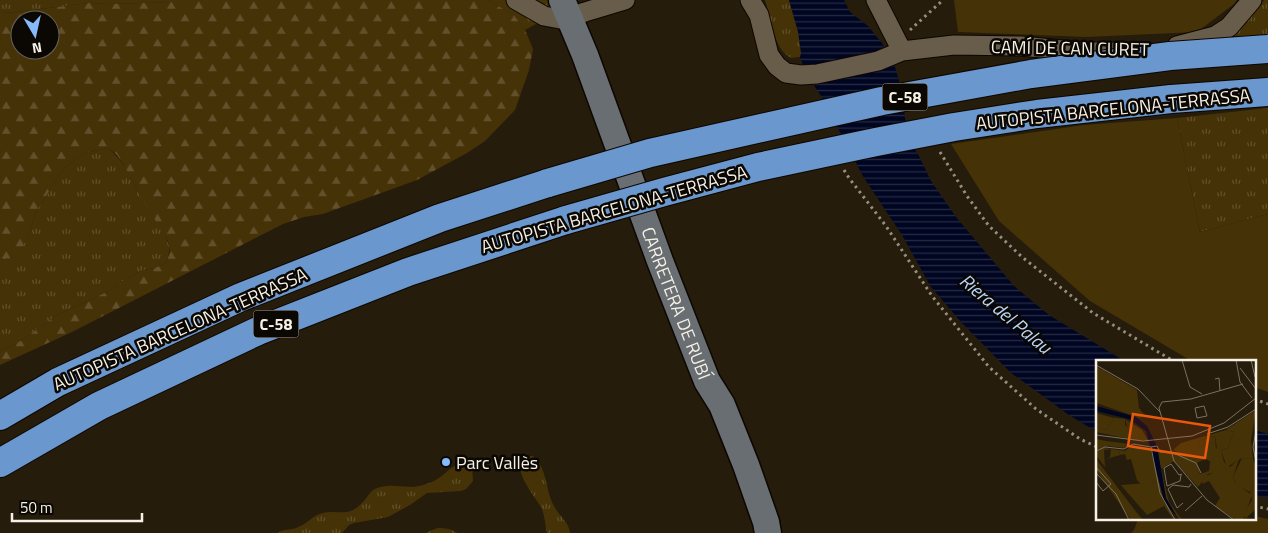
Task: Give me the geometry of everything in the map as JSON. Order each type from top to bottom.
[{"type":"highway","name":"AUTOPISTA BARCELONA-TERRASSA","points":[[0,416],[58,382],[241,297],[440,218],[548,183],[650,153],[882,101],[1031,74],[1170,56],[1268,49]]},
{"type":"highway","name":"AUTOPISTA BARCELONA-TERRASSA","points":[[0,463],[99,406],[258,332],[408,272],[566,220],[758,167],[946,129],[1037,114],[1171,99],[1268,92]]},
{"type":"highway","points":[[0,399],[58,382]]},
{"type":"main road","name":"CARRETERA DE RUBÍ","points":[[574,6],[582,18],[582,26],[606,95],[611,125],[660,261],[707,381],[722,406],[746,465],[769,529]]},
{"type":"main road","name":"CARRETERA DE RUBÍ","points":[[574,6],[625,115],[720,378],[722,406]]},
{"type":"street","points":[[516,0],[544,16],[560,19],[574,6],[625,0]]},
{"type":"street","name":"CAMÍ DE CAN CURET","points":[[750,0],[759,15],[769,55],[777,66],[786,73],[801,75],[817,74],[878,61],[899,46],[1021,46],[1083,52],[1142,52],[1169,48],[1215,36],[1229,27],[1252,0]]},
{"type":"street","points":[[876,0],[899,46]]},
{"type":"path","points":[[899,46],[943,0]]},
{"type":"path","points":[[940,152],[967,196],[989,226],[1022,257],[1093,313],[1172,360]]},
{"type":"path","points":[[839,162],[886,226],[932,296],[989,366],[1036,409],[1096,446]]},
{"type":"path","points":[[1256,400],[1268,404]]},
{"type":"green space","points":[[0,0],[177,0],[176,2],[89,3],[32,10],[10,10],[10,12],[0,13]]},
{"type":"green space","points":[[177,0],[487,0],[513,14],[525,30],[533,49],[529,70],[515,110],[485,141],[467,153],[417,180],[323,214],[304,217],[283,224],[72,332],[0,365],[0,351],[16,344],[59,314],[105,293],[143,270],[155,268],[166,263],[170,252],[168,241],[123,164],[117,155],[108,148],[85,153],[67,166],[59,175],[36,212],[29,235],[21,249],[15,257],[0,260],[0,13],[10,12],[10,60],[60,60],[60,10],[32,10],[89,3],[176,2]]},
{"type":"green space","points":[[487,0],[579,0],[525,30],[513,14]]},
{"type":"green space","points":[[765,0],[789,0],[806,56],[791,58],[780,48]]},
{"type":"green space","points":[[954,0],[1237,0],[1197,32],[1086,37],[958,32]]},
{"type":"green space","points":[[1264,0],[1268,0],[1268,37],[1233,38]]},
{"type":"green space","points":[[1268,108],[1268,214],[1200,232],[1177,118]]},
{"type":"green space","points":[[1177,118],[1200,232],[1268,214],[1268,392],[1256,388],[1256,360],[1190,360],[1090,301],[999,221],[951,144],[1084,125]]},
{"type":"green space","points":[[108,148],[124,165],[165,235],[169,249],[166,263],[155,268],[143,270],[105,293],[59,314],[16,344],[0,351],[0,260],[15,257],[29,235],[36,212],[59,175],[67,166],[85,153]]},
{"type":"green space","points":[[524,456],[533,456],[538,461],[544,473],[551,500],[568,526],[570,533],[547,533],[542,509],[522,475],[520,468]]},
{"type":"green space","points":[[470,462],[472,466],[473,481],[466,489],[461,491],[427,493],[388,517],[354,523],[349,525],[342,533],[278,533],[300,527],[319,514],[353,510],[361,505],[379,487],[414,487],[429,483],[455,466]]},
{"type":"green space","points":[[1256,516],[1268,519],[1268,533],[1131,533],[1138,520],[1256,520]]},
{"type":"green space","points":[[438,528],[448,529],[457,533],[426,533]]},
{"type":"water","name":"Riera del Palau","points":[[789,0],[844,0],[850,12],[868,26],[891,56],[901,88],[908,140],[918,154],[931,181],[956,217],[1014,286],[1049,315],[1123,360],[1096,360],[1096,431],[1069,415],[1011,373],[961,322],[931,287],[902,235],[864,178],[821,96],[807,75],[800,57],[798,32]]},
{"type":"water","points":[[1256,431],[1268,434],[1268,498],[1256,495]]},
{"type":"place","name":"Parc Vallès","points":[[446,462]]}]
